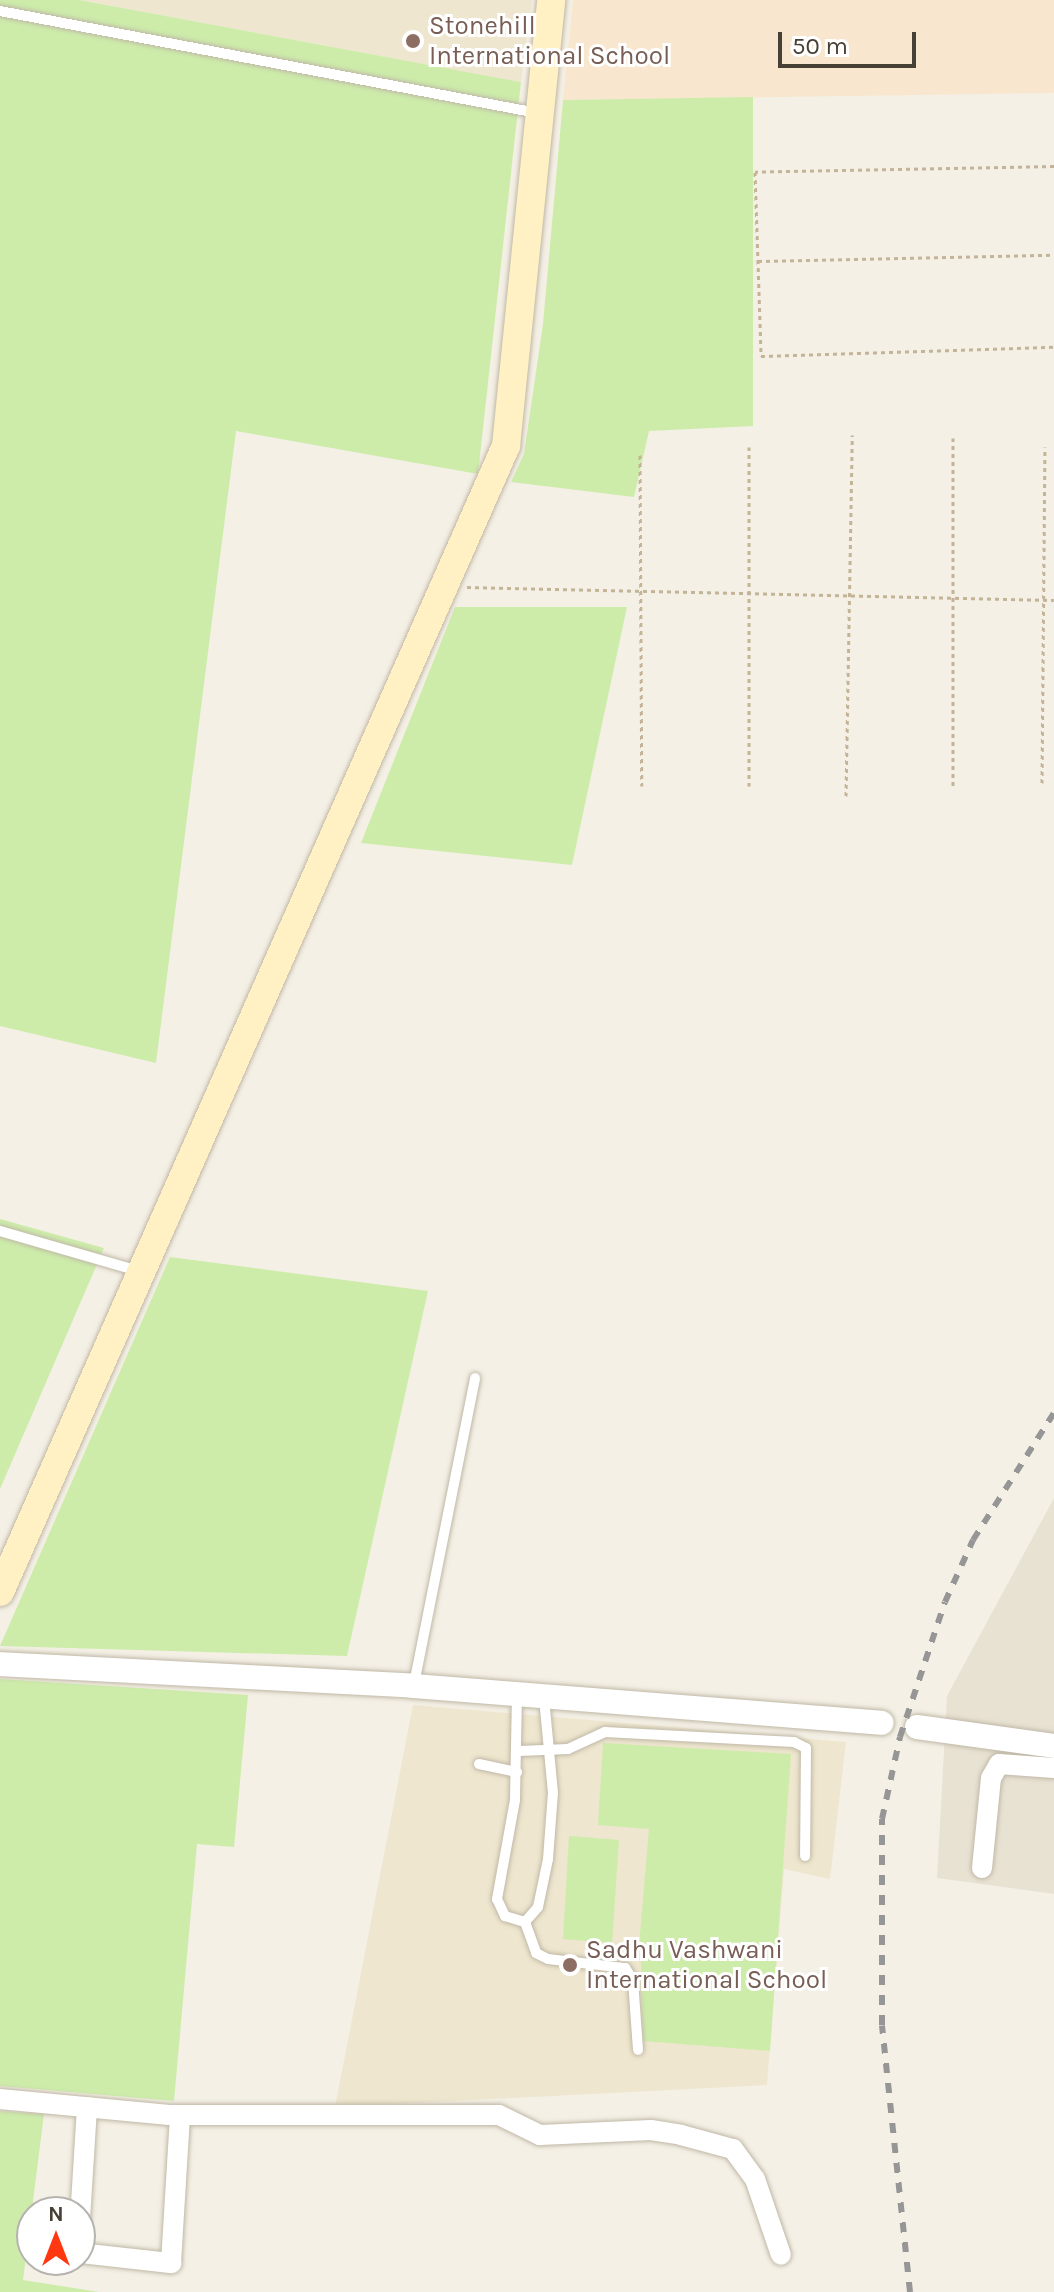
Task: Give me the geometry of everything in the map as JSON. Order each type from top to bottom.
[{"type":"main road","points":[[0,1592],[506,446],[551,0]]},
{"type":"street","points":[[0,1664],[413,1686],[882,1723]]},
{"type":"street","points":[[917,1727],[1054,1746]]},
{"type":"street","points":[[982,1868],[991,1778],[999,1764],[1054,1768]]},
{"type":"street","points":[[0,2099],[180,2115],[499,2115],[540,2135],[651,2130],[681,2135],[733,2149],[755,2179],[781,2255]]},
{"type":"street","points":[[81,2196],[87,2107]]},
{"type":"street","points":[[96,2255],[171,2263],[180,2115]]},
{"type":"lane","points":[[0,11],[539,113]]},
{"type":"lane","points":[[0,1231],[141,1272]]},
{"type":"lane","points":[[413,1686],[475,1378]]},
{"type":"lane","points":[[517,1694],[517,1772],[497,1899],[505,1916],[525,1922]]},
{"type":"lane","points":[[525,1922],[538,1907],[548,1859],[553,1793],[546,1752],[544,1697]]},
{"type":"lane","points":[[519,1751],[546,1752],[588,1744],[605,1732],[794,1742],[806,1748],[805,1856]]},
{"type":"lane","points":[[479,1764],[517,1772]]},
{"type":"lane","points":[[525,1922],[536,1953],[548,1959],[625,1968],[633,1980],[638,2050]]},
{"type":"path","points":[[1054,166],[755,172],[761,356],[1054,347]]},
{"type":"path","points":[[758,261],[1054,255]]},
{"type":"path","points":[[846,796],[852,435]]},
{"type":"path","points":[[953,438],[953,789]]},
{"type":"path","points":[[749,447],[749,786]]},
{"type":"path","points":[[1042,783],[1045,447]]},
{"type":"path","points":[[640,455],[642,786]]},
{"type":"path","points":[[443,586],[1054,600]]},
{"type":"shaded area","name":"Stonehill International School","points":[[79,0],[532,0],[521,82]]},
{"type":"shaded area","points":[[573,0],[1054,0],[1054,93],[563,100]]},
{"type":"shaded area","points":[[1054,1498],[1054,1894],[937,1878],[947,1696]]},
{"type":"shaded area","name":"Sadhu Vashwani International School","points":[[413,1705],[846,1742],[830,1879],[784,1869],[767,2085],[335,2107]]},
{"type":"green space","points":[[0,0],[79,0],[521,82],[478,474],[236,431],[156,1063],[0,1026]]},
{"type":"green space","points":[[753,97],[753,426],[649,431],[634,497],[511,482],[524,454],[543,324],[563,100]]},
{"type":"green space","points":[[455,607],[627,607],[572,865],[361,843]]},
{"type":"green space","points":[[0,1219],[104,1248],[0,1489]]},
{"type":"green space","points":[[170,1257],[428,1291],[347,1656],[0,1646]]},
{"type":"green space","points":[[0,1679],[248,1695],[234,1847],[197,1844],[174,2101],[0,2086]]},
{"type":"green space","points":[[603,1743],[791,1754],[770,2051],[643,2041],[640,1934],[649,1829],[598,1825]]},
{"type":"green space","points":[[569,1836],[619,1840],[612,1943],[563,1939]]},
{"type":"green space","points":[[0,2111],[44,2114],[34,2196],[16,2196],[16,2276],[24,2276],[23,2280],[99,2292],[0,2292]]},
{"type":"railway","points":[[910,2292],[882,2025],[882,1819],[900,1737],[945,1602],[973,1540],[1054,1413]]},
{"type":"place","name":"Stonehill International School","points":[[413,41]]},
{"type":"place","name":"Sadhu Vashwani International School","points":[[570,1965]]}]
